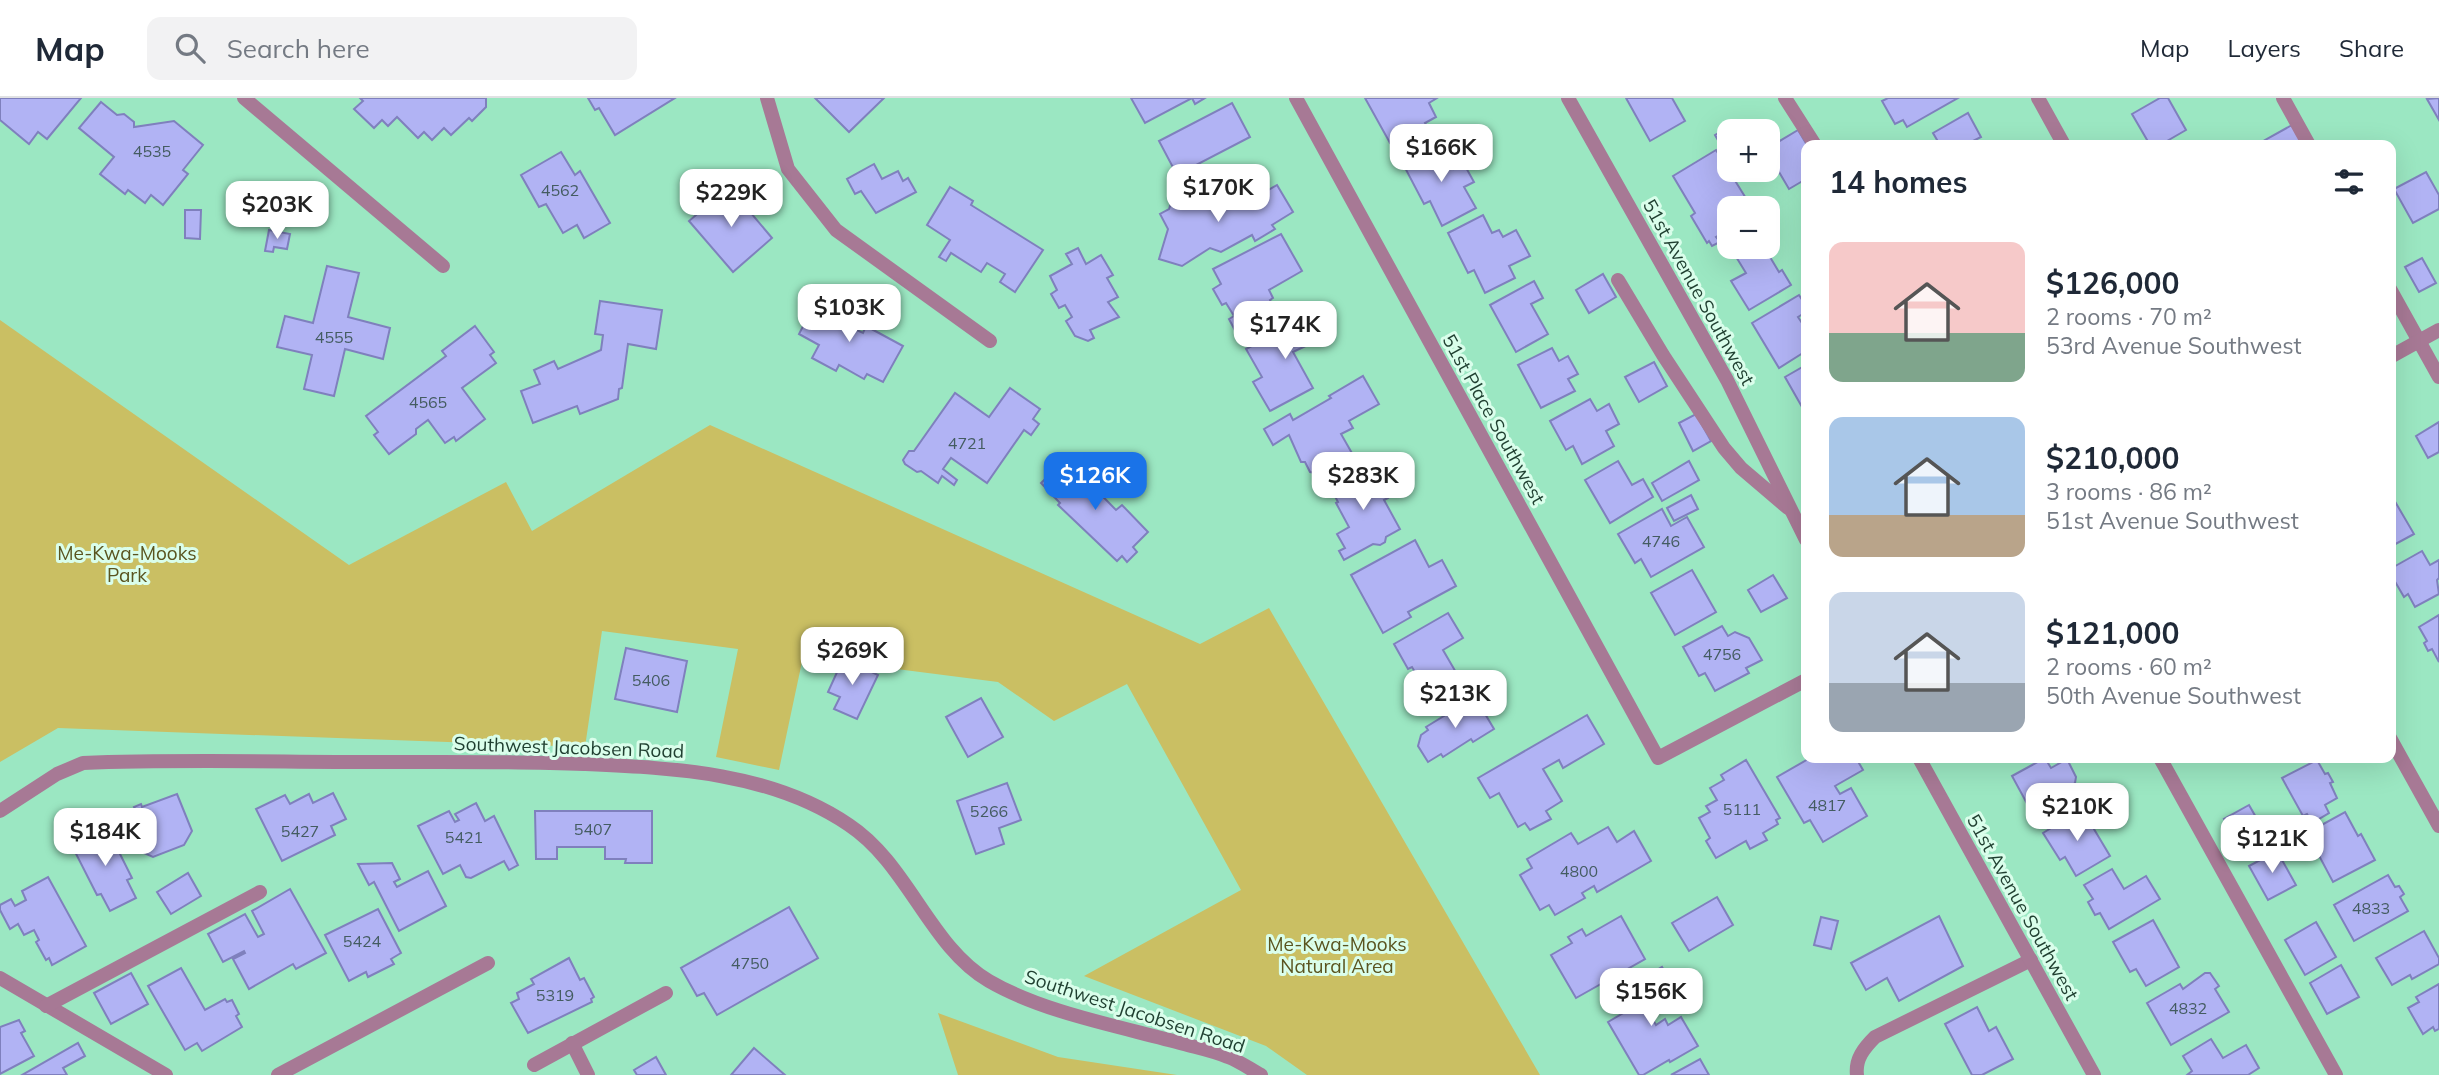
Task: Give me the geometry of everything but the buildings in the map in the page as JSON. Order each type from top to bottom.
[{"type":"street","points":[[244,98],[443,266]]},
{"type":"street","points":[[767,98],[788,169],[836,230],[990,341]]},
{"type":"street","name":"51st Place Southwest","points":[[1296,98],[1658,758],[1801,683]]},
{"type":"street","name":"51st Avenue Southwest","points":[[1568,98],[1727,380],[1801,531]]},
{"type":"street","points":[[1784,98],[1812,140]]},
{"type":"street","points":[[2038,98],[2061,140]]},
{"type":"street","points":[[2283,98],[2306,140]]},
{"type":"street","name":"51st Avenue Southwest","points":[[1618,280],[1724,448],[1741,468],[1788,508]]},
{"type":"street","points":[[2396,299],[2439,377]]},
{"type":"street","points":[[2396,354],[2439,330]]},
{"type":"street","points":[[2396,749],[2439,825]]},
{"type":"street","name":"Southwest Jacobsen Road","points":[[0,810],[57,774],[83,763],[525,762],[664,767],[738,778],[815,806],[850,826],[881,854],[909,887],[941,936],[962,960],[988,981],[1081,1017],[1228,1057],[1261,1075]]},
{"type":"street","name":"51st Avenue Southwest","points":[[1922,763],[2094,1075]]},
{"type":"street","points":[[2163,763],[2336,1075]]},
{"type":"street","points":[[46,1006],[260,892]]},
{"type":"street","points":[[1857,1075],[1856,1069],[1862,1050],[1875,1037],[2031,960]]},
{"type":"street","points":[[278,1075],[488,962]]},
{"type":"street","points":[[0,978],[166,1075]]},
{"type":"street","points":[[534,1065],[666,993]]},
{"type":"street","points":[[572,1044],[588,1075]]},
{"type":"green space","name":"Me-Kwa-Mooks Natural Area","points":[[0,320],[349,565],[506,482],[532,531],[710,425],[1200,644],[1269,608],[1540,1075],[1307,1075],[1266,1046],[1084,976],[1241,890],[1127,684],[1054,721],[998,682],[803,657],[779,770],[716,757],[738,649],[602,631],[585,747],[58,728],[0,762]]},
{"type":"green space","points":[[938,1013],[1058,1057],[1177,1075],[958,1075]]},
{"type":"park label","name":"Me-Kwa-Mooks Park","points":[[127,564]]}]
